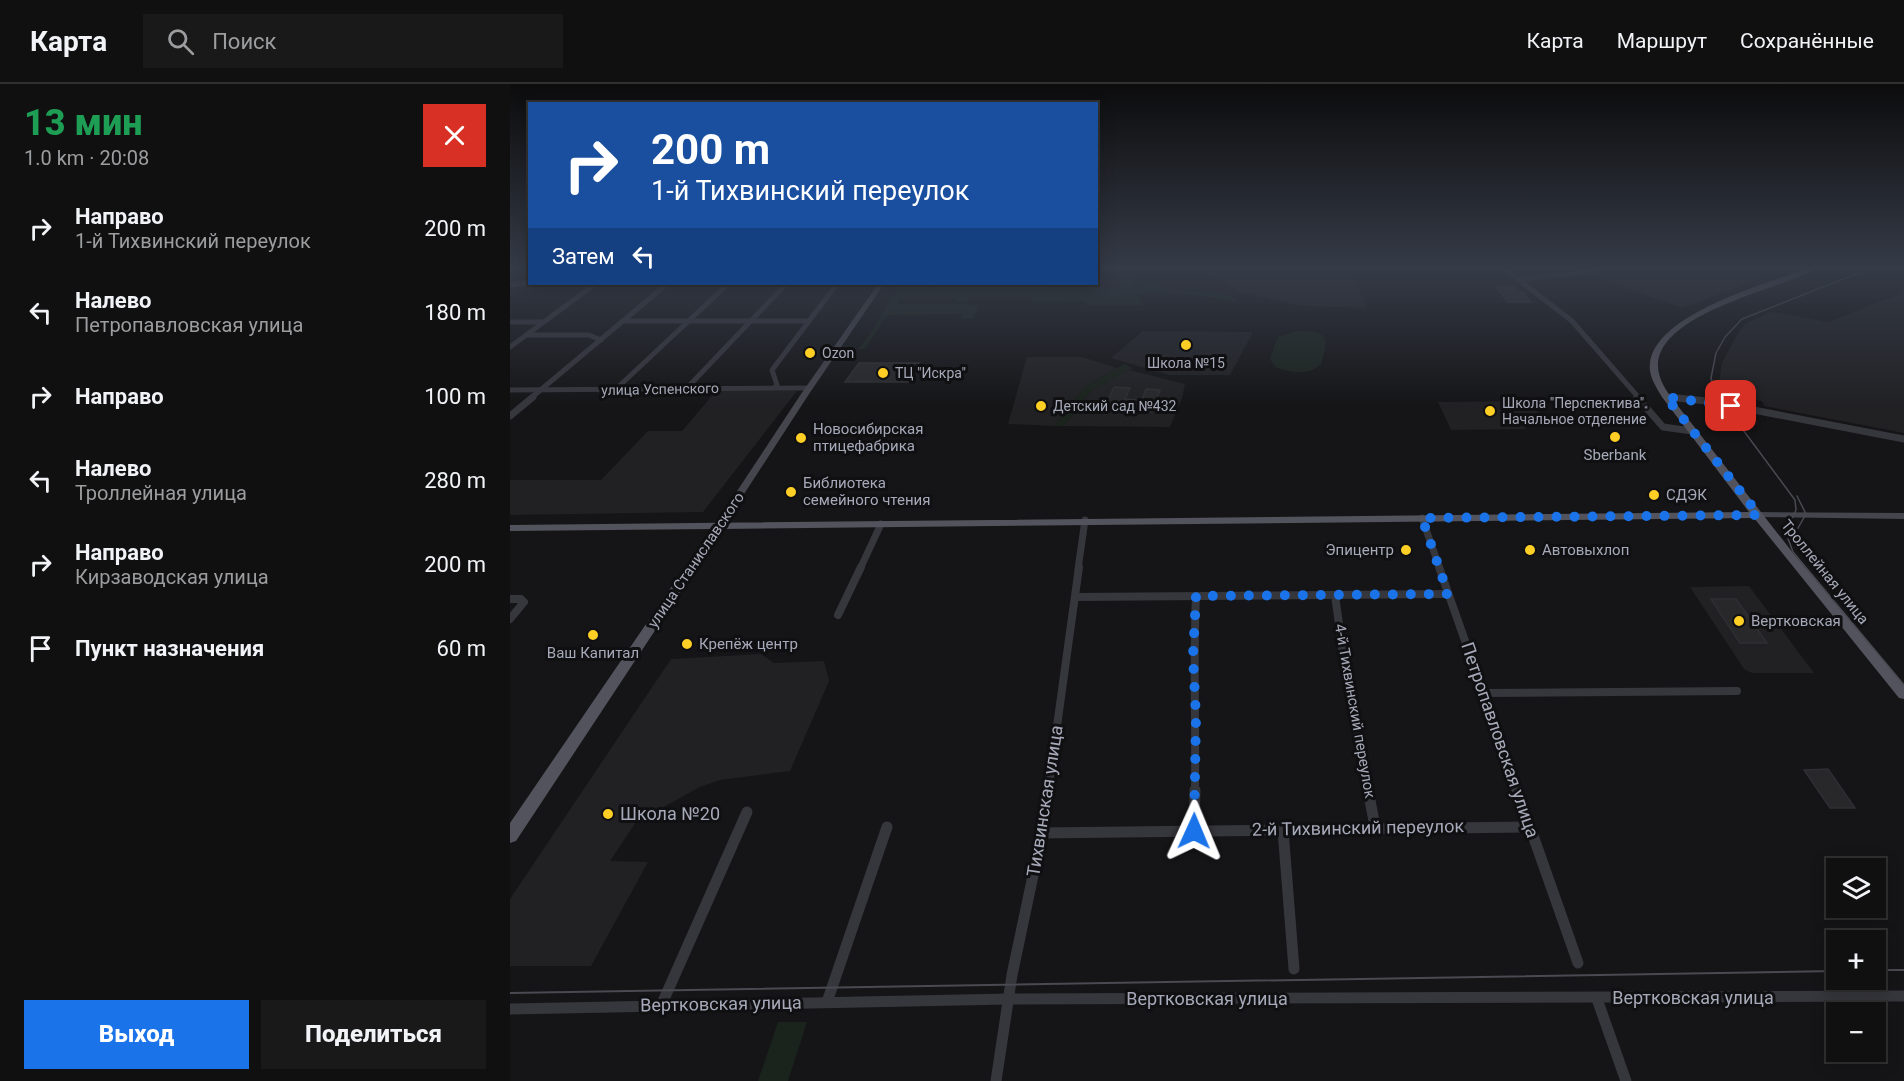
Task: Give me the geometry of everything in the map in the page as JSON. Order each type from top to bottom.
[{"type":"main road","name":"Троллейная улица","points":[[1701,314],[1668,334],[1654,359],[1658,382],[1666,397],[1692,431],[1904,694]]},
{"type":"main road","points":[[510,528],[1085,520],[1759,515]]},
{"type":"main road","name":"улица Станиславского","points":[[510,836],[719,526]]},
{"type":"street","points":[[510,347],[555,314]]},
{"type":"street","points":[[510,416],[632,314]]},
{"type":"street","points":[[616,389],[697,314]]},
{"type":"street","points":[[686,389],[756,314]]},
{"type":"street","points":[[775,387],[777,384],[772,370],[813,314]]},
{"type":"street","name":"улица Станиславского","points":[[719,526],[861,314]]},
{"type":"street","points":[[1563,314],[1572,321],[1663,427],[1692,431]]},
{"type":"street","points":[[623,321],[807,321]]},
{"type":"street","points":[[510,322],[543,322]]},
{"type":"street","points":[[527,335],[589,335],[601,339]]},
{"type":"street","name":"улица Успенского","points":[[510,390],[810,388]]},
{"type":"street","points":[[1666,397],[1707,401],[1904,439]]},
{"type":"street","points":[[1759,515],[1904,516]]},
{"type":"street","name":"Петропавловская улица","points":[[1422,518],[1578,963]]},
{"type":"street","name":"Тихвинская улица","points":[[996,1081],[1009,999],[1042,833],[1085,520]]},
{"type":"street","points":[[838,615],[881,524]]},
{"type":"street","points":[[1075,597],[1448,594]]},
{"type":"street","name":"4-й Тихвинский переулок","points":[[1335,595],[1348,686],[1375,826]]},
{"type":"street","points":[[1194,831],[1196,717],[1193,656],[1196,596]]},
{"type":"street","points":[[510,599],[521,599],[524,602],[510,619]]},
{"type":"street","points":[[1484,693],[1737,691]]},
{"type":"street","points":[[661,1006],[747,813]]},
{"type":"street","name":"2-й Тихвинский переулок","points":[[1042,833],[1283,830],[1375,826],[1530,826]]},
{"type":"street","points":[[827,1002],[887,827]]},
{"type":"street","points":[[1283,830],[1294,969]]},
{"type":"street","name":"Вертковская улица","points":[[510,1009],[1009,999],[1597,999],[1904,996]]},
{"type":"street","points":[[1597,999],[1626,1081]]},
{"type":"shaded area","points":[[882,314],[975,314],[973,319],[960,319],[962,314],[887,315],[865,349],[858,349]]},
{"type":"shaded area","points":[[1768,314],[1828,322],[1850,314],[1904,314],[1904,433],[1764,406],[1763,402],[1730,389],[1730,384],[1719,382],[1722,363],[1745,324]]},
{"type":"shaded area","name":"Школа №15","points":[[1143,331],[1253,332],[1230,375],[1169,375],[1111,358]]},
{"type":"shaded area","points":[[1297,331],[1315,332],[1324,337],[1325,347],[1321,364],[1305,372],[1287,371],[1275,367],[1270,359],[1278,337]]},
{"type":"shaded area","name":"Детский сад №432","points":[[1027,357],[1082,357],[1117,368],[1084,388],[1054,426],[1008,424]]},
{"type":"shaded area","points":[[1124,364],[1133,368],[1093,389],[1063,426],[1054,426],[1084,388]]},
{"type":"shaded area","points":[[1129,370],[1185,384],[1170,427],[1063,426],[1093,389]]},
{"type":"shaded area","points":[[716,391],[797,391],[703,512],[510,515],[510,480],[601,480],[648,431],[682,431]]},
{"type":"shaded area","name":"Школа \"Перспектива\". Начальное отделение","points":[[1531,401],[1543,419],[1521,419],[1526,429],[1451,430],[1438,402]]},
{"type":"shaded area","points":[[1749,586],[1814,673],[1752,673],[1744,669],[1690,587]]},
{"type":"shaded area","name":"Школа №20","points":[[761,654],[774,663],[824,661],[829,681],[790,771],[720,780],[700,787],[636,822],[610,861],[648,862],[591,966],[510,966],[510,899],[671,659]]},
{"type":"shaded area","points":[[778,1022],[807,1022],[788,1081],[758,1081]]},
{"type":"building","name":"ТЦ \"Искра\"","points":[[859,363],[919,363],[908,382],[845,382]]},
{"type":"building","points":[[1114,387],[1130,388],[1125,399],[1142,400],[1146,389],[1160,390],[1152,412],[1104,409]]},
{"type":"building","name":"Вертковская","points":[[1711,599],[1736,599],[1767,643],[1740,643]]},
{"type":"building","points":[[1828,769],[1855,808],[1830,808],[1804,770]]},
{"type":"tram line","points":[[1756,314],[1742,319],[1725,337],[1716,353],[1711,378],[1715,392],[1795,500],[1796,510],[1786,533],[1793,552],[1904,685]]},
{"type":"tram line","points":[[1795,547],[1794,535],[1806,514],[1797,496]]},
{"type":"tram line","points":[[1886,970],[1904,970]]},
{"type":"tram line","points":[[510,993],[1826,971]]},
{"type":"place","name":"Школа №15","points":[[1186,345]]},
{"type":"place","name":"Ozon","points":[[810,353]]},
{"type":"place","name":"ТЦ \"Искра\"","points":[[883,373]]},
{"type":"place","name":"Детский сад №432","points":[[1041,406]]},
{"type":"place","name":"Школа \"Перспектива\". Начальное отделение","points":[[1490,411]]},
{"type":"place","name":"Sberbank","points":[[1615,437]]},
{"type":"place","name":"Новосибирская птицефабрика","points":[[801,438]]},
{"type":"place","name":"Библиотека семейного чтения","points":[[791,492]]},
{"type":"place","name":"СДЭК","points":[[1654,495]]},
{"type":"place","name":"Эпицентр","points":[[1406,550]]},
{"type":"place","name":"Автовыхлоп","points":[[1530,550]]},
{"type":"place","name":"Вертковская","points":[[1739,621]]},
{"type":"place","name":"Ваш Капитал","points":[[593,635]]},
{"type":"place","name":"Крепёж центр","points":[[687,644]]},
{"type":"place","name":"Школа №20","points":[[608,814]]},
{"type":"route","points":[[1194,831],[1196,717],[1193,656],[1196,596],[1448,594],[1422,518],[1759,515],[1666,397],[1731,406]]}]
